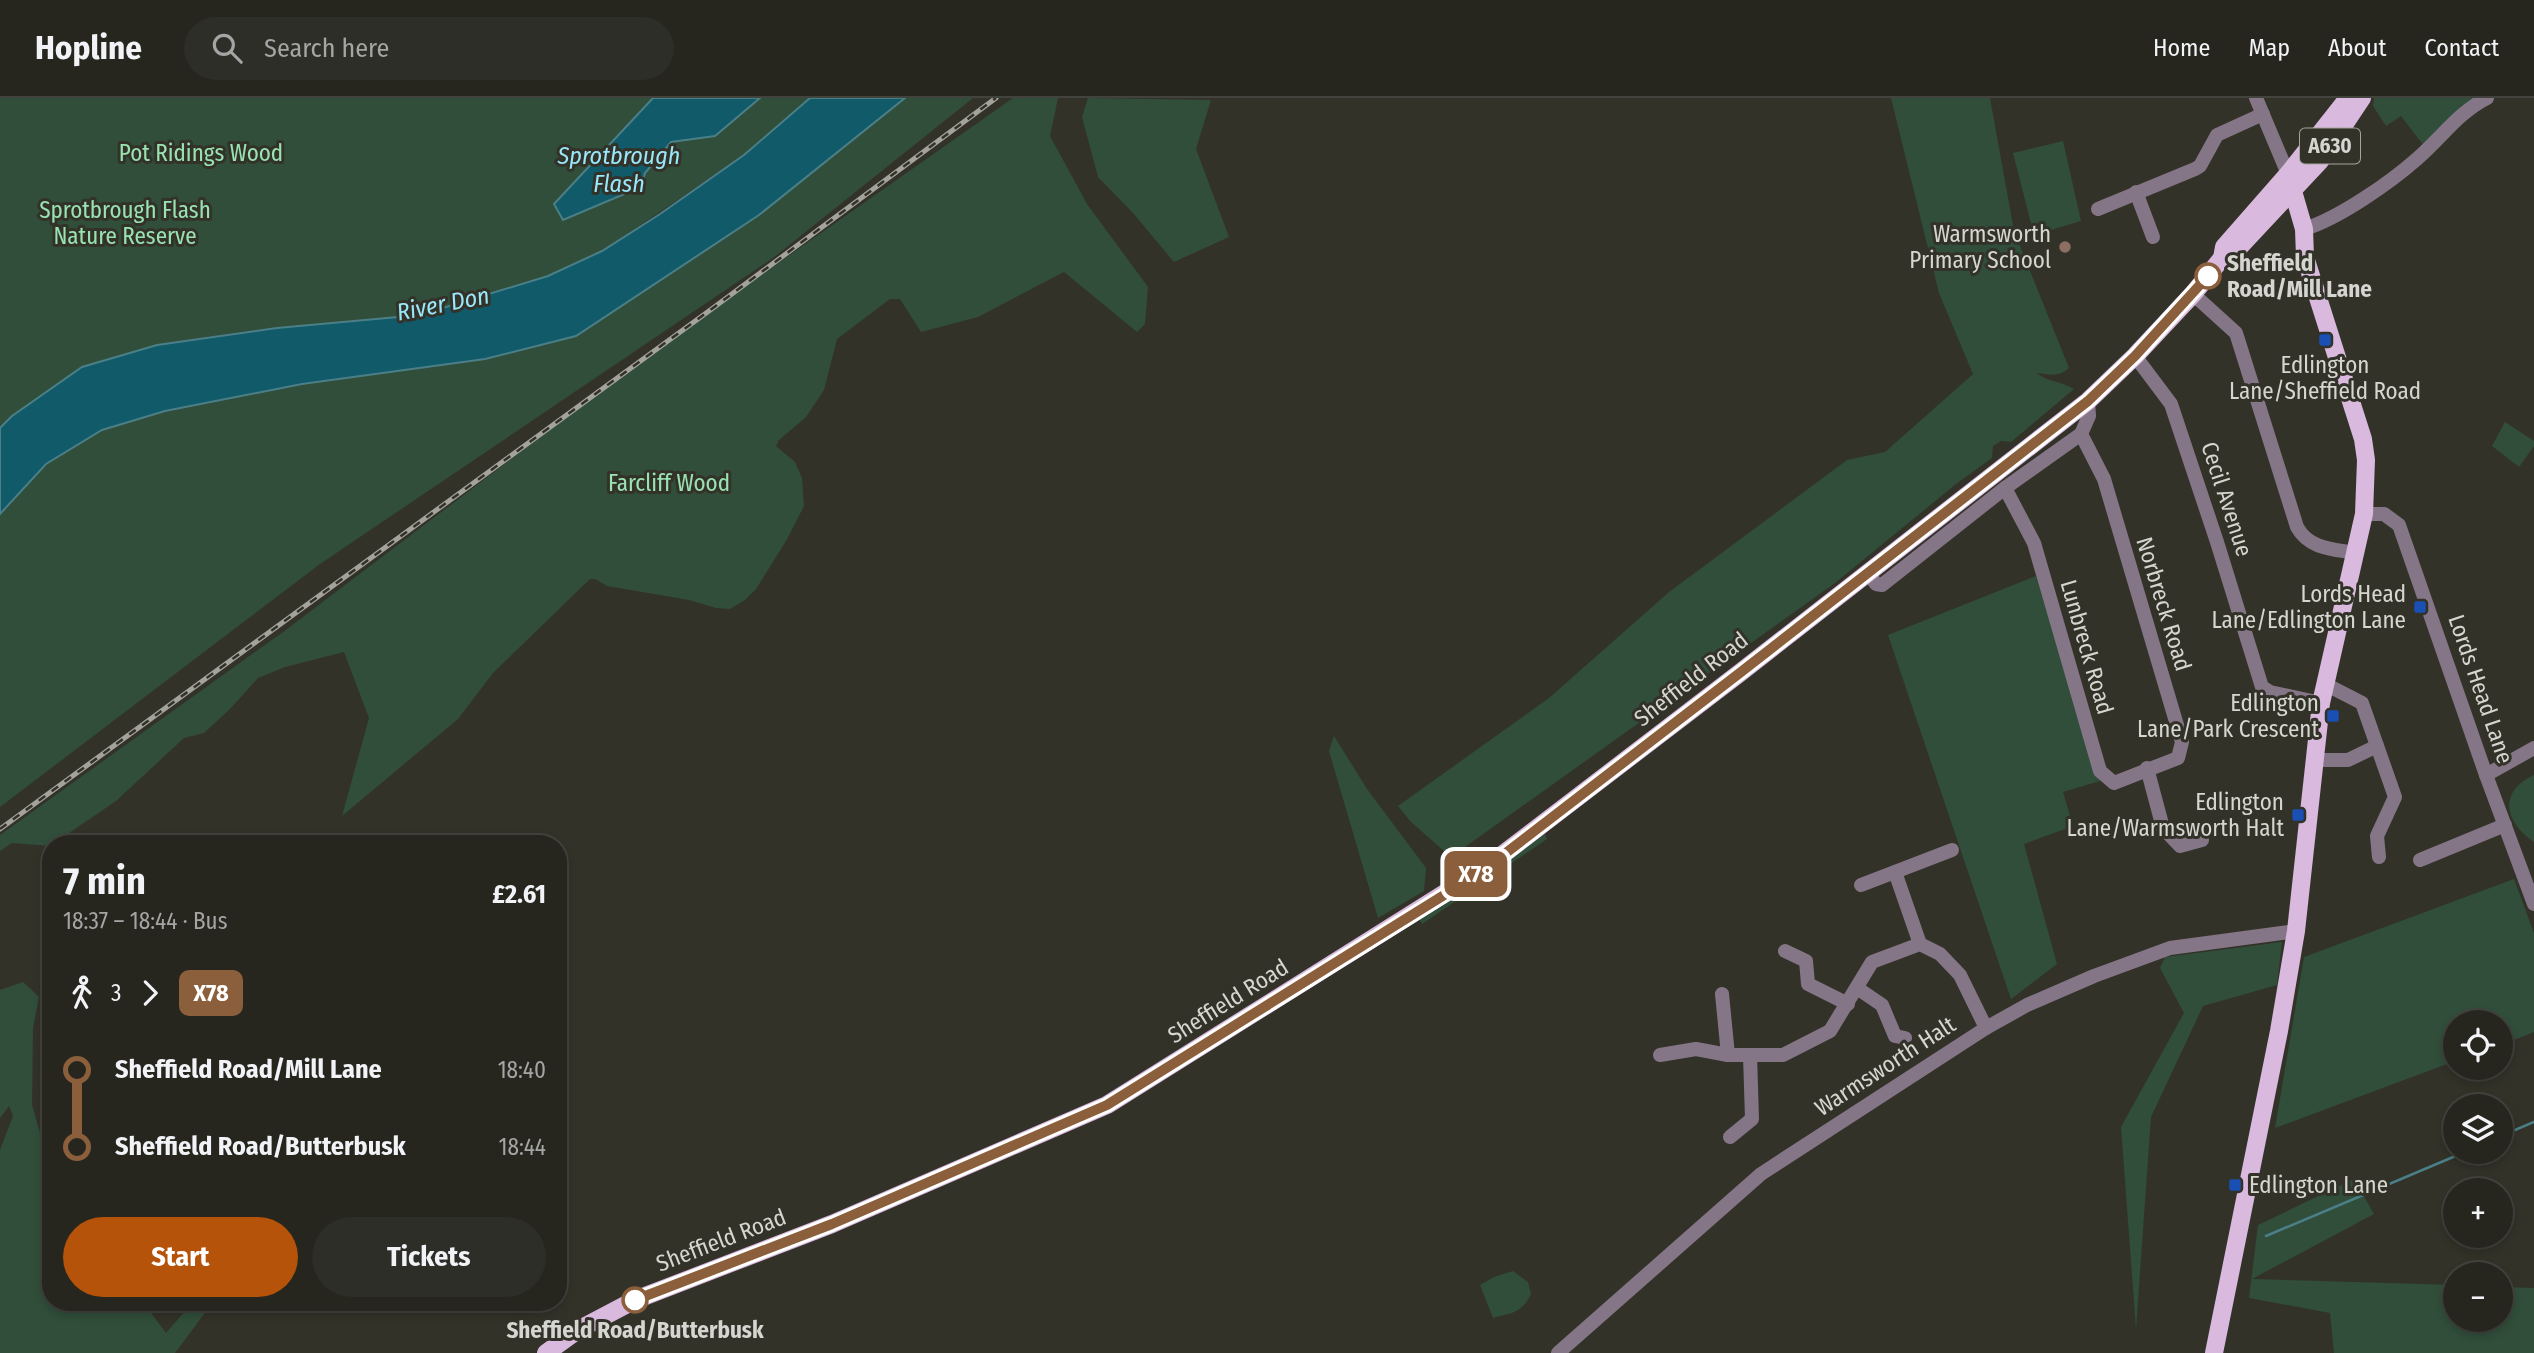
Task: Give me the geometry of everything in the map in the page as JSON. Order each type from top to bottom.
[{"type":"main road","name":"A630","points":[[2288,174],[2348,98]]},
{"type":"main road","name":"A630","points":[[2295,191],[2320,161],[2362,98]]},
{"type":"main road","points":[[2214,1353],[2279,1031],[2296,931],[2321,703],[2364,514],[2366,460],[2363,439],[2305,257],[2304,229],[2288,174]]},
{"type":"main road","name":"Sheffield Road","points":[[546,1353],[578,1330],[635,1300],[832,1224],[1107,1105],[1485,869],[2088,401],[2193,294],[2222,258],[2224,247],[2288,174]]},
{"type":"main road","name":"Sheffield Road","points":[[2222,258],[2232,256],[2295,191]]},
{"type":"street","points":[[2256,98],[2288,174]]},
{"type":"street","points":[[2304,229],[2318,225],[2337,214],[2403,170],[2454,121],[2487,98]]},
{"type":"street","points":[[2098,209],[2195,169],[2200,166],[2217,135],[2263,114]]},
{"type":"street","points":[[2136,192],[2153,237]]},
{"type":"street","points":[[2193,294],[2236,333],[2302,538],[2313,545],[2356,553]]},
{"type":"street","name":"Cecil Avenue","points":[[2135,356],[2171,404],[2262,687],[2270,692],[2321,703]]},
{"type":"street","points":[[1868,573],[1876,584],[1882,585],[2005,488],[2081,434],[2089,416],[2088,401]]},
{"type":"street","name":"Norbreck Road","points":[[2081,434],[2104,480],[2182,742],[2178,758],[2147,768]]},
{"type":"street","name":"Lunbreck Road","points":[[2005,488],[2034,543],[2099,771],[2114,783],[2147,768]]},
{"type":"street","name":"Lords Head Lane","points":[[2364,514],[2384,514],[2399,525],[2534,904]]},
{"type":"street","points":[[2325,684],[2362,703],[2395,797],[2377,836],[2379,857]]},
{"type":"street","points":[[2315,760],[2348,760],[2377,746]]},
{"type":"street","points":[[2486,775],[2534,748]]},
{"type":"street","points":[[2147,768],[2163,828],[2180,846],[2202,840]]},
{"type":"street","points":[[2420,860],[2505,825]]},
{"type":"street","points":[[1861,885],[1952,850]]},
{"type":"street","points":[[1895,872],[1920,944],[1940,954],[1960,975],[1986,1028]]},
{"type":"street","name":"Warmsworth Halt","points":[[1558,1353],[1761,1174],[1986,1028],[2027,1005],[2083,980],[2170,948],[2296,931]]},
{"type":"street","points":[[1660,1055],[1696,1049],[1728,1055],[1783,1055],[1830,1031],[1872,962],[1920,944]]},
{"type":"street","points":[[1785,951],[1806,961],[1808,984],[1848,1003]]},
{"type":"street","points":[[1857,988],[1882,1005],[1895,1039]]},
{"type":"street","points":[[1721,994],[1728,1055]]},
{"type":"street","points":[[1730,1138],[1752,1119],[1750,1055]]},
{"type":"green space","name":"Sprotbrough Flash Nature Reserve","points":[[0,98],[810,98],[744,155],[602,251],[548,276],[420,315],[277,328],[157,345],[82,367],[12,416],[0,428]]},
{"type":"green space","points":[[905,98],[973,98],[773,258],[320,564],[0,807],[0,514],[46,464],[102,430],[165,411],[302,384],[485,359],[576,336],[759,215]]},
{"type":"green space","name":"Farcliff Wood","points":[[1013,98],[1058,98],[1050,136],[1087,204],[1148,287],[1145,324],[1137,332],[1064,272],[978,317],[921,332],[900,299],[890,299],[837,339],[824,390],[806,417],[779,440],[776,446],[795,462],[802,478],[804,506],[756,589],[745,600],[730,609],[716,608],[689,600],[607,586],[590,579],[493,673],[458,719],[342,816],[369,718],[344,652],[285,667],[258,678],[204,733],[184,738],[116,801],[66,835],[42,835],[42,845],[12,843],[0,851],[0,835],[283,632],[659,347]]},
{"type":"green space","points":[[1088,98],[1211,100],[1196,149],[1229,237],[1174,262],[1098,177],[1082,117]]},
{"type":"green space","points":[[1891,98],[1990,98],[2014,231],[2069,368],[2057,374],[2037,373],[2074,389],[2011,442],[2001,441],[1993,446],[1992,458],[1835,583],[1451,857],[1411,822],[1398,806],[1549,698],[1669,592],[1847,460],[1885,452],[1973,374],[1939,293]]},
{"type":"green space","points":[[2374,98],[2476,98],[2460,108],[2424,146],[2401,116],[2386,126],[2373,106]]},
{"type":"green space","points":[[2063,141],[2081,221],[2034,235],[2013,153]]},
{"type":"green space","points":[[2505,422],[2534,441],[2534,446],[2519,467],[2492,446]]},
{"type":"green space","points":[[2036,576],[2100,781],[2063,792],[2073,826],[2024,844],[2057,964],[2011,999],[1888,635]]},
{"type":"green space","points":[[1334,736],[1367,789],[1426,868],[1424,891],[1378,918],[1329,751]]},
{"type":"green space","points":[[2534,775],[2534,842],[2516,825],[2509,807],[2515,789]]},
{"type":"green space","points":[[1543,830],[1547,839],[1422,924],[1418,917]]},
{"type":"green space","points":[[2514,879],[2534,933],[2534,1032],[2513,1040],[2513,1010],[2443,1010],[2443,1065],[2275,1128],[2304,957]]},
{"type":"green space","points":[[2282,942],[2277,985],[2203,1006],[2151,1117],[2136,1329],[2121,1127],[2184,1013],[2160,968],[2165,957]]},
{"type":"green space","points":[[23,982],[39,997],[33,1028],[32,1105],[42,1140],[42,1311],[150,1311],[166,1333],[185,1311],[206,1311],[175,1353],[0,1353],[0,1150],[13,1116],[9,1106],[0,1118],[0,990]]},
{"type":"green space","points":[[2354,1179],[2374,1214],[2252,1279],[2443,1285],[2443,1332],[2513,1332],[2513,1287],[2534,1288],[2534,1353],[2334,1353],[2330,1313],[2249,1298],[2258,1225]]},
{"type":"green space","points":[[1513,1271],[1528,1282],[1531,1294],[1520,1309],[1493,1318],[1480,1285]]},
{"type":"water","name":"Sprotbrough Flash","points":[[653,98],[760,98],[715,136],[671,142],[645,173],[641,187],[563,220],[554,204]]},
{"type":"water","points":[[810,98],[905,98],[759,215],[576,336],[485,359],[302,384],[165,411],[102,430],[46,464],[0,514],[0,428],[12,416],[82,367],[157,345],[277,328],[420,315],[548,276],[602,251],[660,214],[744,155]]},
{"type":"waterway","points":[[2513,1131],[2534,1122]]},
{"type":"waterway","points":[[2266,1236],[2443,1161]]},
{"type":"railway","points":[[0,829],[996,98]]},
{"type":"bus line","name":"X78","points":[[635,1300],[832,1224],[1107,1105],[1485,869],[2088,401],[2135,356],[2208,276]]},
{"type":"place","name":"Warmsworth Primary School","points":[[2065,247]]},
{"type":"place","name":"Sheffield Road/Mill Lane","points":[[2208,276]]},
{"type":"place","name":"Edlington Lane/Sheffield Road","points":[[2325,340]]},
{"type":"place","name":"Lords Head Lane/Edlington Lane","points":[[2420,607]]},
{"type":"place","name":"Edlington Lane/Park Crescent","points":[[2333,716]]},
{"type":"place","name":"Edlington Lane/Warmsworth Halt","points":[[2298,815]]},
{"type":"place","name":"Edlington Lane","points":[[2235,1185]]},
{"type":"place","name":"Sheffield Road/Butterbusk","points":[[635,1300]]},
{"type":"park label","name":"Pot Ridings Wood","points":[[201,153]]},
{"type":"water label","name":"River Don","points":[[443,304]]}]
